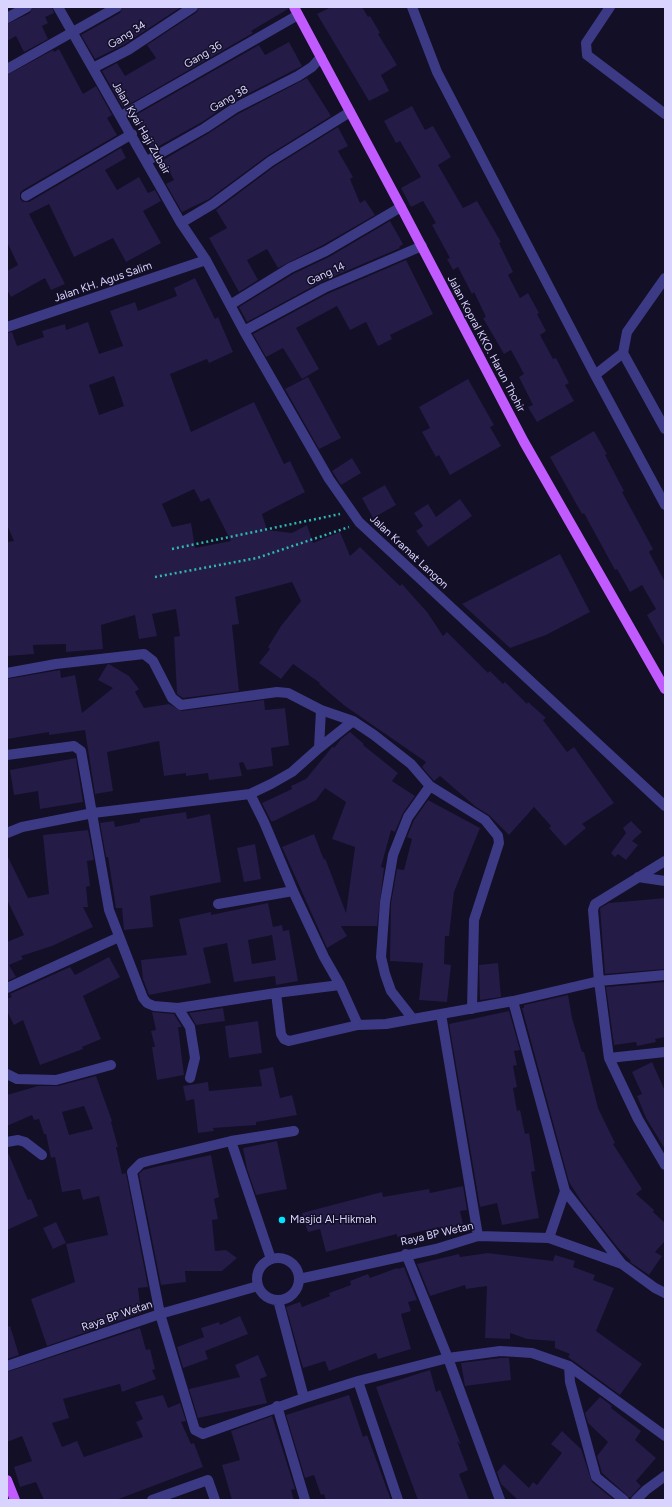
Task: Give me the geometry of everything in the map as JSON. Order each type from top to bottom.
[{"type":"main road","name":"Jalan Kopral KKO. Harun Thohir","points":[[296,11],[422,246],[524,442],[665,689]]},
{"type":"main road","points":[[7,1480],[15,1500]]},
{"type":"street","points":[[7,18],[27,7]]},
{"type":"street","name":"Jalan Kyai Haji Zubair","points":[[58,7],[147,160],[181,223],[206,260]]},
{"type":"street","points":[[7,69],[117,7]]},
{"type":"street","name":"Gang 34","points":[[93,68],[128,50],[193,7]]},
{"type":"street","points":[[412,7],[437,72],[595,375],[665,505]]},
{"type":"street","points":[[610,7],[586,43],[587,55],[665,114]]},
{"type":"street","name":"Gang 36","points":[[121,116],[296,11]]},
{"type":"street","name":"Gang 38","points":[[147,160],[205,128],[235,108],[298,76],[312,67],[321,57]]},
{"type":"street","points":[[181,223],[213,204],[271,161],[350,112]]},
{"type":"street","points":[[26,196],[132,134]]},
{"type":"street","points":[[230,305],[290,268],[326,251],[401,207]]},
{"type":"street","name":"Gang 14","points":[[244,331],[324,288],[422,246]]},
{"type":"street","name":"Jalan Kramat Langon","points":[[206,260],[244,331],[329,479],[359,522],[665,806]]},
{"type":"street","name":"Jalan KH. Agus Salim","points":[[7,327],[206,260]]},
{"type":"street","points":[[665,278],[627,332],[623,353],[665,429]]},
{"type":"street","points":[[595,375],[623,353]]},
{"type":"street","points":[[7,673],[56,664],[144,654],[153,661],[172,698],[181,705],[277,692],[288,693],[321,710],[353,722],[374,735],[411,764],[430,786],[485,820],[498,836],[499,843],[474,920],[472,1010]]},
{"type":"street","points":[[319,748],[321,710]]},
{"type":"street","points":[[7,833],[22,827],[93,814],[250,794],[292,772],[319,748],[353,722]]},
{"type":"street","points":[[7,755],[77,746],[81,751],[109,910],[143,998],[147,1003],[154,1006],[178,1008],[340,985]]},
{"type":"street","points":[[413,1019],[391,991],[381,957],[382,941],[385,902],[393,855],[408,817],[430,786]]},
{"type":"street","points":[[250,794],[264,822],[293,891],[324,957],[340,985],[358,1025]]},
{"type":"street","points":[[665,861],[594,905],[599,981],[609,1058],[638,1120],[665,1166]]},
{"type":"street","points":[[638,877],[665,881]]},
{"type":"street","points":[[218,904],[293,891]]},
{"type":"street","points":[[7,988],[119,937]]},
{"type":"street","points":[[276,993],[281,1034],[284,1039],[289,1041],[358,1025],[386,1024],[472,1010],[599,981],[665,975]]},
{"type":"street","points":[[513,1001],[565,1191],[622,1264]]},
{"type":"street","points":[[178,1008],[190,1027],[195,1058],[190,1078]]},
{"type":"street","points":[[441,1014],[478,1236]]},
{"type":"street","points":[[609,1058],[665,1052]]},
{"type":"street","points":[[7,1074],[17,1080],[56,1080],[111,1065]]},
{"type":"street","points":[[294,1131],[231,1141],[148,1161],[141,1163],[132,1172],[160,1314],[196,1430],[198,1432],[203,1434],[277,1406],[358,1381],[448,1358],[500,1352],[532,1353],[569,1366],[664,1431]]},
{"type":"street","points":[[7,1142],[18,1140],[25,1142],[42,1155]]},
{"type":"street","points":[[231,1141],[272,1259]]},
{"type":"street","points":[[549,1238],[565,1191]]},
{"type":"street","name":"Raya BP Wetan","points":[[299,1279],[406,1254],[436,1249],[478,1236],[549,1238],[622,1264],[665,1293]]},
{"type":"street","points":[[406,1254],[448,1358],[500,1500]]},
{"type":"street","points":[[272,1259],[285,1259],[290,1262],[295,1267],[299,1279],[295,1292],[285,1299],[278,1300],[266,1297],[258,1286],[258,1273],[265,1262],[272,1259]]},
{"type":"street","name":"Raya BP Wetan","points":[[7,1366],[160,1314],[258,1286]]},
{"type":"street","points":[[278,1300],[304,1398]]},
{"type":"street","points":[[569,1366],[570,1382],[596,1477],[624,1500]]},
{"type":"street","points":[[358,1381],[398,1500]]},
{"type":"street","points":[[277,1406],[305,1500]]},
{"type":"street","points":[[636,1500],[646,1490],[665,1476]]},
{"type":"street","points":[[152,1500],[208,1480],[215,1500]]},
{"type":"path","points":[[172,549],[352,512]]},
{"type":"path","points":[[155,577],[257,558],[340,531],[359,522]]},
{"type":"building","points":[[33,7],[52,7],[54,13],[45,17],[48,23],[42,26],[48,39],[24,52],[16,36],[7,41],[7,24],[30,13]]},
{"type":"building","points":[[123,7],[181,7],[125,44],[95,59],[81,35],[120,13]]},
{"type":"building","points":[[199,7],[288,7],[288,9],[251,31],[253,33],[123,108],[102,71],[117,63],[125,76],[156,58],[147,45],[197,12]]},
{"type":"building","points":[[331,7],[362,7],[368,17],[370,16],[380,33],[378,34],[397,65],[381,75],[389,91],[369,101],[317,14]]},
{"type":"building","points":[[289,42],[302,66],[232,102],[202,122],[152,150],[134,116],[259,45],[265,55]]},
{"type":"building","points":[[59,49],[83,94],[96,86],[112,115],[107,118],[117,135],[23,190],[20,193],[20,199],[23,202],[29,202],[121,148],[126,158],[105,170],[117,190],[139,177],[148,193],[155,190],[161,201],[143,211],[161,243],[126,262],[113,238],[74,257],[49,204],[29,214],[65,284],[51,290],[45,278],[11,297],[7,290],[7,271],[18,265],[7,242],[7,75],[53,50],[54,52]]},
{"type":"building","points":[[307,78],[331,116],[267,156],[209,199],[182,212],[166,184],[174,180],[163,160],[238,114]]},
{"type":"building","points":[[412,106],[425,130],[433,126],[451,157],[438,165],[463,208],[477,201],[501,242],[499,243],[513,272],[508,275],[520,298],[528,293],[539,313],[537,314],[546,331],[540,335],[553,359],[556,358],[569,383],[565,385],[574,401],[537,422],[528,407],[533,405],[519,377],[524,374],[511,350],[504,354],[483,318],[486,317],[474,292],[472,294],[458,267],[453,270],[447,259],[450,258],[432,225],[436,223],[423,201],[411,207],[401,188],[421,177],[400,141],[396,143],[384,121]]},
{"type":"building","points":[[338,127],[348,146],[338,151],[353,177],[350,179],[360,203],[365,200],[375,215],[323,245],[278,268],[267,249],[247,260],[258,280],[239,292],[209,238],[227,228],[216,210],[275,166]]},
{"type":"building","points":[[390,221],[403,244],[399,247],[400,248],[321,282],[247,322],[239,307],[293,274],[329,257]]},
{"type":"building","points":[[406,260],[433,314],[390,335],[392,339],[378,346],[366,322],[350,330],[337,306],[296,328],[319,369],[302,379],[283,348],[266,357],[253,334],[327,294]]},
{"type":"building","points":[[195,278],[215,319],[218,317],[233,352],[209,363],[207,359],[170,374],[191,432],[254,402],[284,464],[290,461],[305,492],[262,514],[267,530],[292,533],[307,525],[313,543],[340,532],[350,556],[360,547],[400,586],[402,584],[427,612],[443,636],[447,632],[488,673],[490,671],[503,684],[505,682],[527,704],[528,702],[546,718],[543,720],[567,752],[574,747],[614,803],[582,824],[586,828],[565,846],[549,828],[551,826],[534,807],[509,835],[489,815],[476,807],[440,776],[434,781],[422,767],[426,762],[345,706],[319,684],[320,683],[293,664],[281,679],[259,663],[270,649],[268,647],[281,626],[301,601],[292,582],[235,597],[239,624],[232,625],[239,691],[183,698],[177,694],[174,637],[180,636],[176,609],[152,614],[157,636],[139,639],[135,615],[101,625],[103,649],[66,652],[66,644],[33,645],[34,654],[7,656],[7,542],[14,541],[7,525],[7,333],[12,332],[17,346],[44,337],[42,331],[65,324],[66,330],[88,322],[99,354],[123,346],[110,311],[135,302],[138,311],[177,296],[174,288]],"holes":[[[114,376],[124,406],[99,415],[89,385]],[[194,489],[201,502],[209,498],[231,541],[195,548],[191,523],[172,527],[162,504]]]},
{"type":"building","points":[[308,377],[341,438],[319,449],[285,389]]},
{"type":"building","points":[[468,379],[494,425],[490,427],[501,446],[450,475],[439,455],[436,457],[422,432],[430,428],[419,407]]},
{"type":"building","points":[[594,431],[607,454],[605,455],[624,491],[622,492],[653,549],[649,552],[665,582],[665,647],[647,615],[656,609],[642,585],[630,592],[617,569],[615,570],[584,513],[582,514],[550,457]]},
{"type":"building","points":[[352,458],[361,473],[341,485],[332,471]]},
{"type":"building","points":[[385,485],[396,505],[373,518],[362,498]]},
{"type":"building","points":[[460,499],[472,516],[428,547],[416,531],[423,526],[414,513],[428,504],[436,517]]},
{"type":"building","points":[[560,554],[590,612],[546,635],[510,648],[462,604]]},
{"type":"building","points":[[109,664],[129,676],[139,689],[135,692],[144,708],[169,704],[182,711],[264,700],[265,710],[285,708],[289,745],[271,748],[273,766],[247,770],[243,762],[239,763],[242,776],[209,780],[208,773],[186,776],[186,773],[164,776],[159,741],[107,752],[113,791],[95,794],[85,730],[49,735],[49,732],[7,739],[7,679],[60,670],[61,678],[75,675],[82,713],[113,688],[98,680]]},
{"type":"building","points":[[350,732],[364,744],[363,745],[398,773],[392,781],[415,796],[403,813],[395,832],[391,830],[381,867],[384,868],[377,926],[341,926],[347,936],[327,948],[282,847],[314,834],[346,913],[355,847],[332,839],[346,802],[325,788],[316,800],[274,821],[271,821],[262,803],[292,789],[291,786],[306,779],[333,746],[334,748],[341,739]]},
{"type":"building","points":[[76,758],[83,802],[40,809],[38,791],[14,795],[10,770]]},
{"type":"building","points":[[428,800],[480,828],[454,892],[449,936],[445,936],[444,964],[451,965],[447,1002],[419,1000],[423,963],[390,961],[391,903],[397,869],[404,870],[412,839],[407,837],[414,820]]},
{"type":"building","points":[[186,812],[187,819],[210,814],[221,882],[150,896],[153,927],[124,930],[122,908],[116,908],[108,857],[106,857],[100,823],[114,821],[115,827],[140,822],[140,819]]},
{"type":"building","points":[[631,821],[642,832],[632,841],[638,845],[626,860],[618,854],[615,857],[611,853],[626,833],[623,828]]},
{"type":"building","points":[[88,830],[94,860],[87,861],[90,886],[86,887],[88,907],[83,907],[93,927],[52,946],[21,956],[23,959],[9,965],[16,977],[7,981],[7,942],[24,935],[7,900],[7,855],[28,898],[49,894],[43,835]]},
{"type":"building","points":[[255,844],[261,879],[244,882],[237,848]]},
{"type":"building","points":[[665,898],[665,969],[605,974],[600,908],[609,903]]},
{"type":"building","points":[[268,903],[273,927],[282,925],[283,931],[289,930],[298,981],[276,985],[275,976],[234,982],[227,943],[203,948],[211,983],[149,995],[143,979],[141,960],[187,955],[179,919],[211,912],[211,915]],"holes":[[[272,935],[276,960],[252,964],[248,940]]]},
{"type":"building","points":[[109,957],[120,977],[83,996],[101,1039],[82,1047],[83,1049],[40,1065],[23,1020],[14,1025],[7,1011],[7,999],[12,997],[10,994],[70,967],[75,975]]},
{"type":"building","points":[[498,963],[501,997],[480,1000],[479,965]]},
{"type":"building","points":[[665,982],[665,1037],[655,1039],[656,1042],[637,1046],[636,1042],[614,1045],[606,987]]},
{"type":"building","points":[[568,995],[572,1018],[582,1052],[584,1052],[598,1108],[615,1143],[613,1144],[642,1189],[636,1194],[654,1210],[653,1212],[665,1223],[665,1241],[655,1252],[662,1256],[649,1275],[630,1262],[631,1261],[618,1248],[581,1201],[569,1182],[522,1008],[524,1008],[524,1005]]},
{"type":"building","points":[[223,1008],[225,1021],[196,1025],[189,1013]]},
{"type":"building","points":[[509,1011],[520,1050],[514,1051],[517,1065],[513,1066],[517,1087],[513,1088],[517,1111],[520,1110],[525,1134],[529,1133],[535,1171],[531,1172],[539,1218],[502,1225],[497,1203],[480,1207],[449,1024]]},
{"type":"building","points":[[152,1012],[174,1014],[182,1027],[178,1027],[184,1075],[157,1080],[152,1047],[155,1047],[151,1031],[156,1030]]},
{"type":"building","points":[[258,1021],[262,1053],[229,1058],[225,1026]]},
{"type":"building","points":[[652,1062],[665,1091],[665,1149],[646,1118],[637,1096],[642,1094],[632,1072]]},
{"type":"building","points":[[273,1067],[280,1098],[292,1095],[297,1115],[256,1122],[256,1125],[213,1128],[214,1131],[198,1133],[194,1099],[186,1101],[183,1086],[208,1082],[209,1091],[262,1086],[259,1070]]},
{"type":"building","points":[[96,1076],[112,1121],[122,1174],[126,1173],[148,1287],[138,1288],[141,1313],[47,1346],[31,1299],[75,1282],[66,1244],[108,1235],[99,1196],[83,1200],[80,1189],[62,1192],[55,1157],[51,1158],[46,1134],[44,1134],[39,1119],[34,1120],[32,1115],[7,1126],[7,1095],[38,1086],[58,1086]],"holes":[[[84,1106],[93,1129],[69,1135],[62,1112]]]},
{"type":"building","points":[[277,1141],[287,1189],[256,1195],[247,1169],[243,1148]]},
{"type":"building","points":[[7,1150],[28,1200],[31,1199],[38,1216],[7,1230]]},
{"type":"building","points":[[211,1155],[219,1197],[214,1199],[218,1219],[212,1220],[215,1251],[226,1250],[237,1258],[222,1271],[185,1271],[186,1282],[161,1285],[139,1174],[143,1170]]},
{"type":"building","points":[[463,1186],[467,1210],[460,1211],[463,1224],[440,1229],[439,1227],[397,1237],[397,1234],[326,1252],[320,1229],[308,1232],[302,1213],[382,1192],[383,1197],[429,1189],[430,1193]]},
{"type":"building","points":[[56,1222],[66,1243],[53,1249],[43,1228]]},
{"type":"building","points":[[488,1253],[553,1261],[555,1255],[575,1261],[573,1267],[595,1275],[593,1280],[614,1288],[596,1331],[642,1364],[620,1395],[568,1357],[570,1354],[555,1348],[555,1341],[527,1339],[510,1333],[510,1339],[485,1338],[487,1286],[466,1289],[465,1285],[430,1296],[417,1264],[459,1254],[460,1257]]},
{"type":"building","points":[[404,1267],[417,1300],[408,1302],[411,1311],[401,1314],[411,1349],[378,1359],[376,1353],[329,1371],[325,1361],[303,1368],[286,1307],[300,1302],[302,1307],[330,1296],[329,1293],[351,1285],[350,1281],[368,1274],[370,1278],[397,1268]]},
{"type":"building","points":[[240,1316],[248,1334],[205,1351],[208,1359],[183,1368],[177,1347],[204,1337],[201,1328],[219,1322],[220,1325]]},
{"type":"building","points":[[10,1326],[19,1355],[7,1359],[7,1327]]},
{"type":"building","points":[[140,1328],[146,1350],[150,1349],[155,1369],[152,1370],[156,1379],[122,1392],[120,1384],[63,1399],[69,1418],[52,1423],[62,1447],[77,1441],[84,1457],[143,1437],[136,1422],[143,1419],[135,1402],[163,1395],[168,1408],[180,1403],[186,1421],[181,1422],[191,1444],[194,1443],[203,1467],[116,1500],[44,1500],[36,1482],[20,1487],[14,1467],[32,1461],[22,1436],[7,1442],[7,1372]]},
{"type":"building","points":[[258,1355],[267,1376],[260,1379],[267,1403],[198,1418],[189,1389],[240,1377],[235,1365]]},
{"type":"building","points":[[509,1358],[511,1380],[465,1386],[461,1363]]},
{"type":"building","points":[[430,1370],[436,1392],[440,1390],[461,1445],[457,1441],[468,1470],[459,1474],[469,1500],[418,1500],[376,1387]]},
{"type":"building","points":[[349,1395],[363,1437],[367,1435],[391,1500],[326,1500],[324,1494],[321,1495],[314,1475],[305,1478],[286,1415]]},
{"type":"building","points":[[600,1397],[612,1406],[611,1408],[641,1431],[635,1440],[656,1458],[636,1481],[641,1486],[630,1498],[602,1473],[597,1456],[608,1442],[588,1423],[585,1413]]},
{"type":"building","points":[[272,1416],[295,1489],[291,1490],[294,1500],[232,1500],[222,1465],[240,1460],[231,1431]]},
{"type":"building","points":[[562,1431],[581,1449],[592,1482],[614,1500],[518,1500],[501,1484],[497,1472],[504,1464],[529,1488],[533,1482],[537,1485],[562,1453],[551,1444]]},
{"type":"place","name":"Masjid Al-Hikmah","points":[[282,1220]]}]
